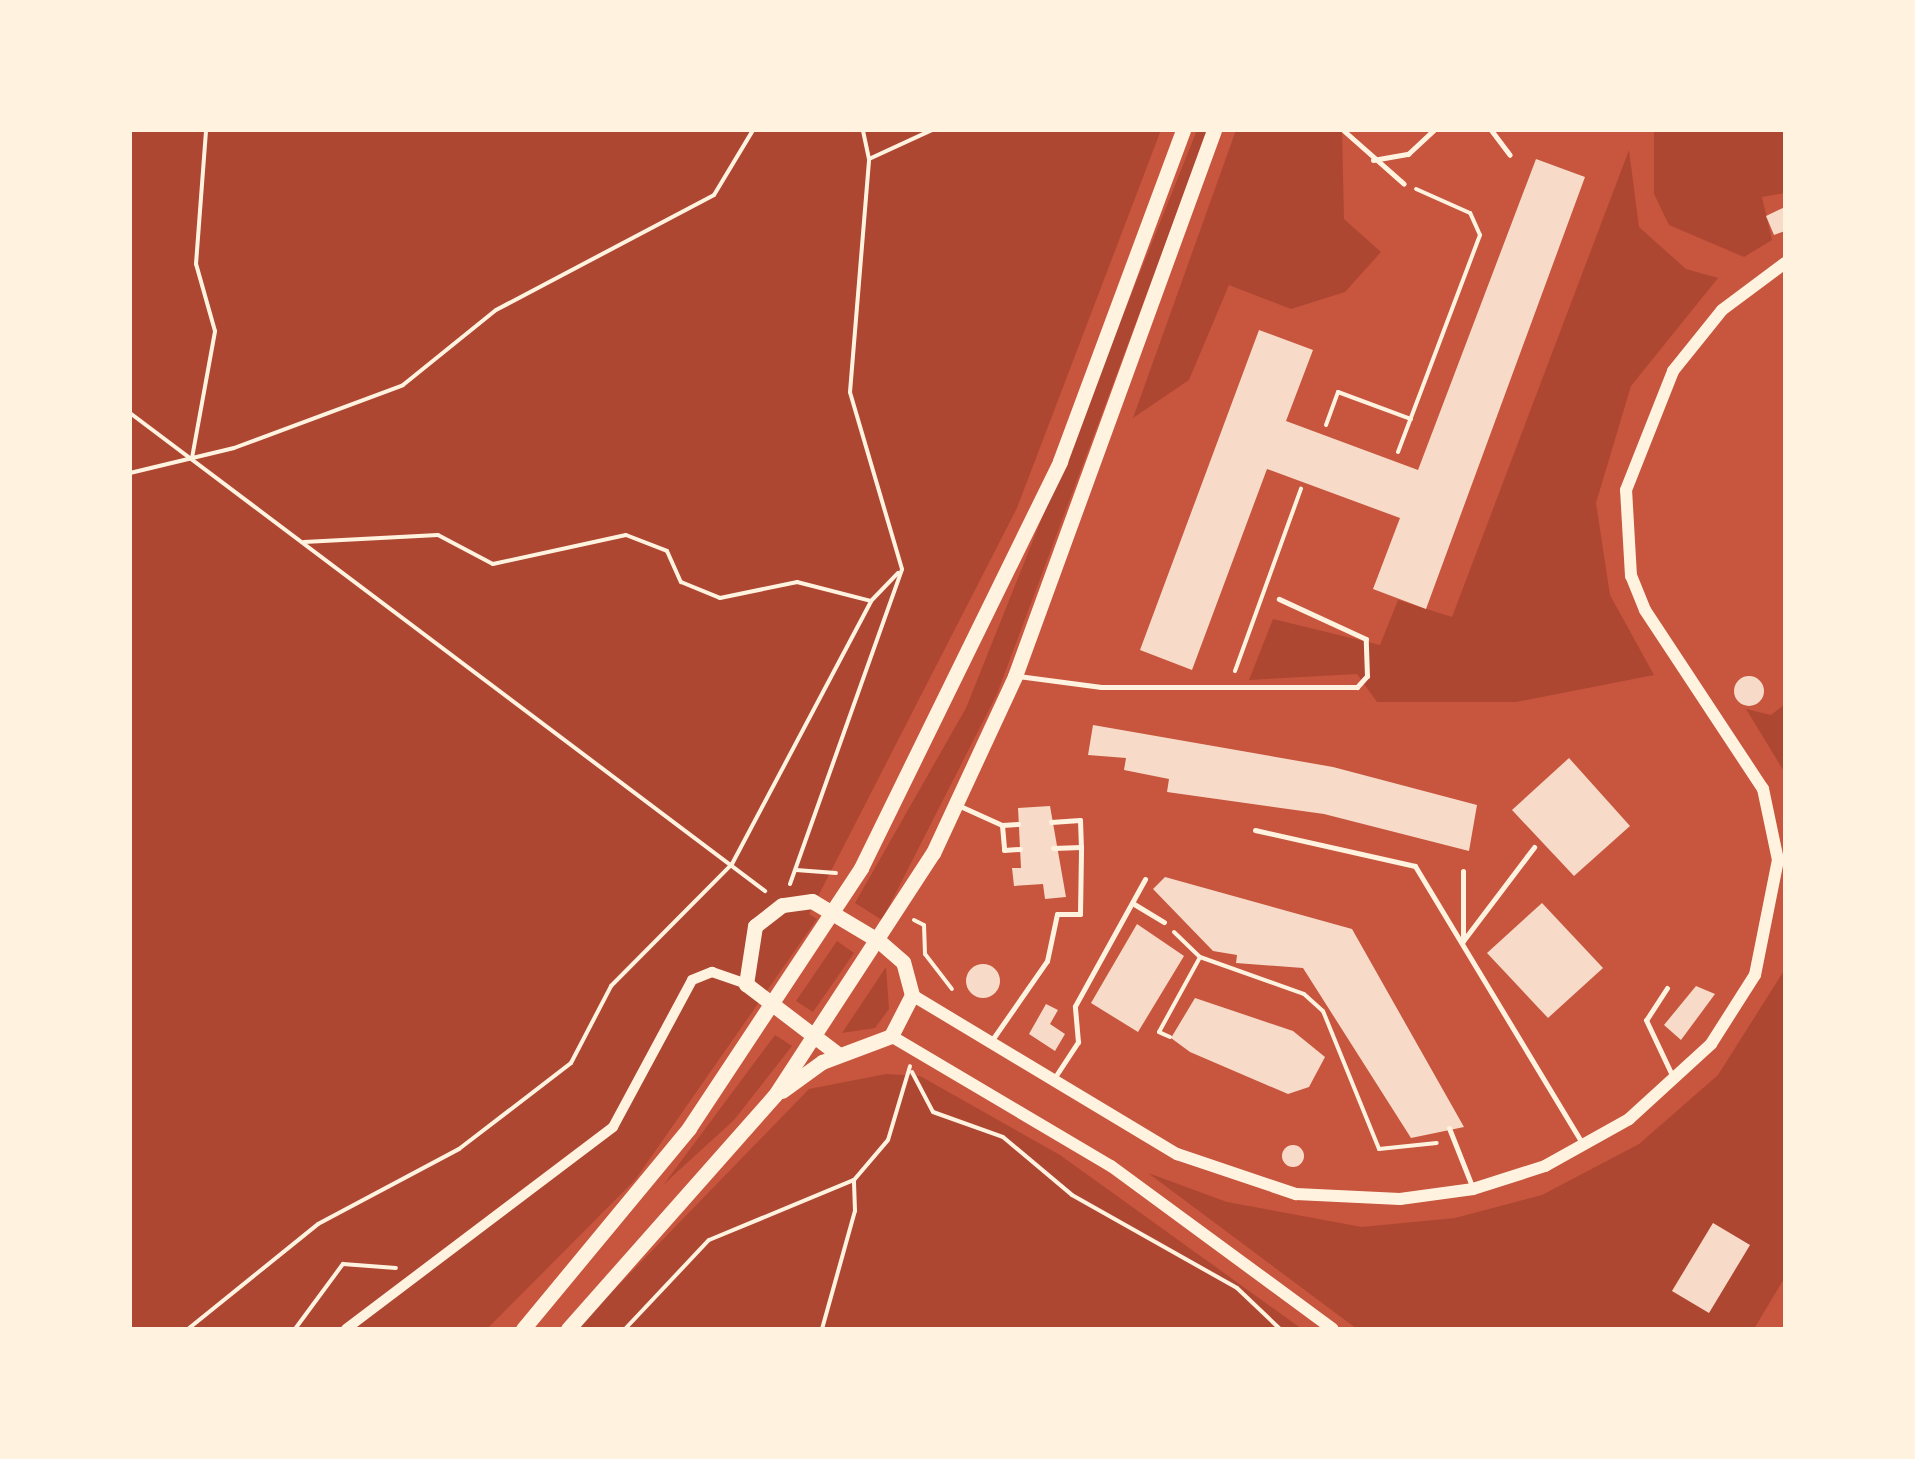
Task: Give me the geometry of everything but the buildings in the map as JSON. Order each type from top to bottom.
[{"type":"main road","points":[[522,1329],[689,1128],[772,1010],[833,912],[952,698],[1060,461],[1183,130]]},
{"type":"main road","points":[[568,1329],[775,1095],[878,941],[957,804],[1015,676],[1214,130]]},
{"type":"main road","points":[[775,1095],[839,1055],[891,1036],[912,995],[903,962],[833,912],[801,899],[782,905],[755,926],[746,984],[772,1010],[839,1055]]},
{"type":"street","points":[[912,995],[1178,1154],[1296,1194],[1400,1198],[1473,1188],[1584,1147],[1675,1079],[1711,1044],[1755,976],[1778,860],[1763,788],[1645,610],[1631,576],[1626,490],[1673,371],[1722,310],[1785,264]]},
{"type":"street","points":[[346,1329],[612,1127],[692,980],[712,972],[746,984]]},
{"type":"street","points":[[891,1036],[1112,1166],[1333,1329]]},
{"type":"lane","points":[[1343,130],[1370,160],[1404,184]]},
{"type":"lane","points":[[1370,160],[1408,154],[1434,130]]},
{"type":"lane","points":[[1492,130],[1510,155]]},
{"type":"lane","points":[[1015,676],[1233,690],[1358,687],[1368,676],[1366,639],[1356,628],[1279,600]]},
{"type":"lane","points":[[957,804],[1002,824],[1018,824]]},
{"type":"lane","points":[[991,1041],[1047,960],[1056,914],[1080,914],[1080,820],[1052,822]]},
{"type":"lane","points":[[1002,824],[1004,850],[1020,849]]},
{"type":"lane","points":[[1256,830],[1415,866],[1464,941],[1584,1147]]},
{"type":"lane","points":[[1053,848],[1081,846]]},
{"type":"lane","points":[[1464,941],[1534,847]]},
{"type":"lane","points":[[1463,871],[1464,941]]},
{"type":"lane","points":[[1054,1080],[1078,1042],[1075,1006],[1145,879]]},
{"type":"lane","points":[[1134,904],[1164,922]]},
{"type":"lane","points":[[1668,988],[1646,1020],[1675,1079]]},
{"type":"lane","points":[[1449,1128],[1473,1188]]},
{"type":"path","points":[[192,458],[215,330],[196,264],[206,130]]},
{"type":"path","points":[[130,473],[192,458],[403,386],[496,310],[714,196],[753,130]]},
{"type":"path","points":[[844,878],[796,870],[902,568],[850,392],[869,159],[864,130]]},
{"type":"path","points":[[869,159],[932,130]]},
{"type":"path","points":[[1398,452],[1480,235],[1470,212],[1404,184]]},
{"type":"path","points":[[1326,424],[1338,392],[1411,419]]},
{"type":"path","points":[[130,413],[782,905]]},
{"type":"path","points":[[1233,690],[1301,488]]},
{"type":"path","points":[[303,542],[438,534],[493,564],[626,534],[667,551],[681,582],[720,598],[797,582],[871,602]]},
{"type":"path","points":[[188,1329],[318,1224],[459,1150],[570,1063],[610,986],[732,864],[871,602],[902,568]]},
{"type":"path","points":[[912,919],[924,925],[925,954],[952,989]]},
{"type":"path","points":[[1164,922],[1200,957],[1304,994],[1323,1011],[1380,1148],[1457,1145]]},
{"type":"path","points":[[1170,1037],[1159,1032],[1200,957]]},
{"type":"path","points":[[625,1329],[709,1240],[854,1180],[888,1140],[910,1066],[933,1112],[1003,1137],[1072,1196],[1238,1288],[1280,1329]]},
{"type":"path","points":[[822,1329],[856,1211],[854,1180]]},
{"type":"path","points":[[295,1329],[344,1264],[431,1266]]},
{"type":"shaded area","points":[[130,130],[1161,130],[1017,508],[809,914],[817,919],[635,1180],[487,1329],[130,1329]]},
{"type":"shaded area","points":[[1197,130],[1208,130],[997,694],[882,920],[855,903],[966,708]]},
{"type":"shaded area","points":[[1236,130],[1342,130],[1344,219],[1381,252],[1345,292],[1291,309],[1229,285],[1189,380],[1133,418]]},
{"type":"shaded area","points":[[1654,130],[1785,130],[1785,193],[1762,197],[1772,240],[1744,257],[1669,225],[1654,194]]},
{"type":"shaded area","points":[[1629,150],[1639,227],[1686,269],[1718,278],[1631,386],[1596,503],[1610,595],[1654,675],[1516,702],[1377,702],[1357,674],[1249,680],[1273,619],[1380,645],[1398,600],[1452,617]]},
{"type":"shaded area","points":[[1785,704],[1785,773],[1746,709],[1771,715]]},
{"type":"shaded area","points":[[837,941],[854,953],[813,1012],[796,1001]]},
{"type":"shaded area","points":[[886,967],[889,1009],[875,1028],[842,1033]]},
{"type":"shaded area","points":[[1785,969],[1785,1277],[1754,1329],[1357,1329],[1148,1173],[1227,1202],[1362,1227],[1455,1218],[1542,1195],[1639,1144],[1718,1075]],"holes":[[[1713,1223],[1749,1245],[1709,1312],[1672,1291]]]},
{"type":"shaded area","points":[[775,1035],[792,1046],[734,1120],[664,1184]]},
{"type":"shaded area","points":[[886,1074],[920,1076],[1060,1155],[1302,1329],[576,1329],[809,1089]]}]
